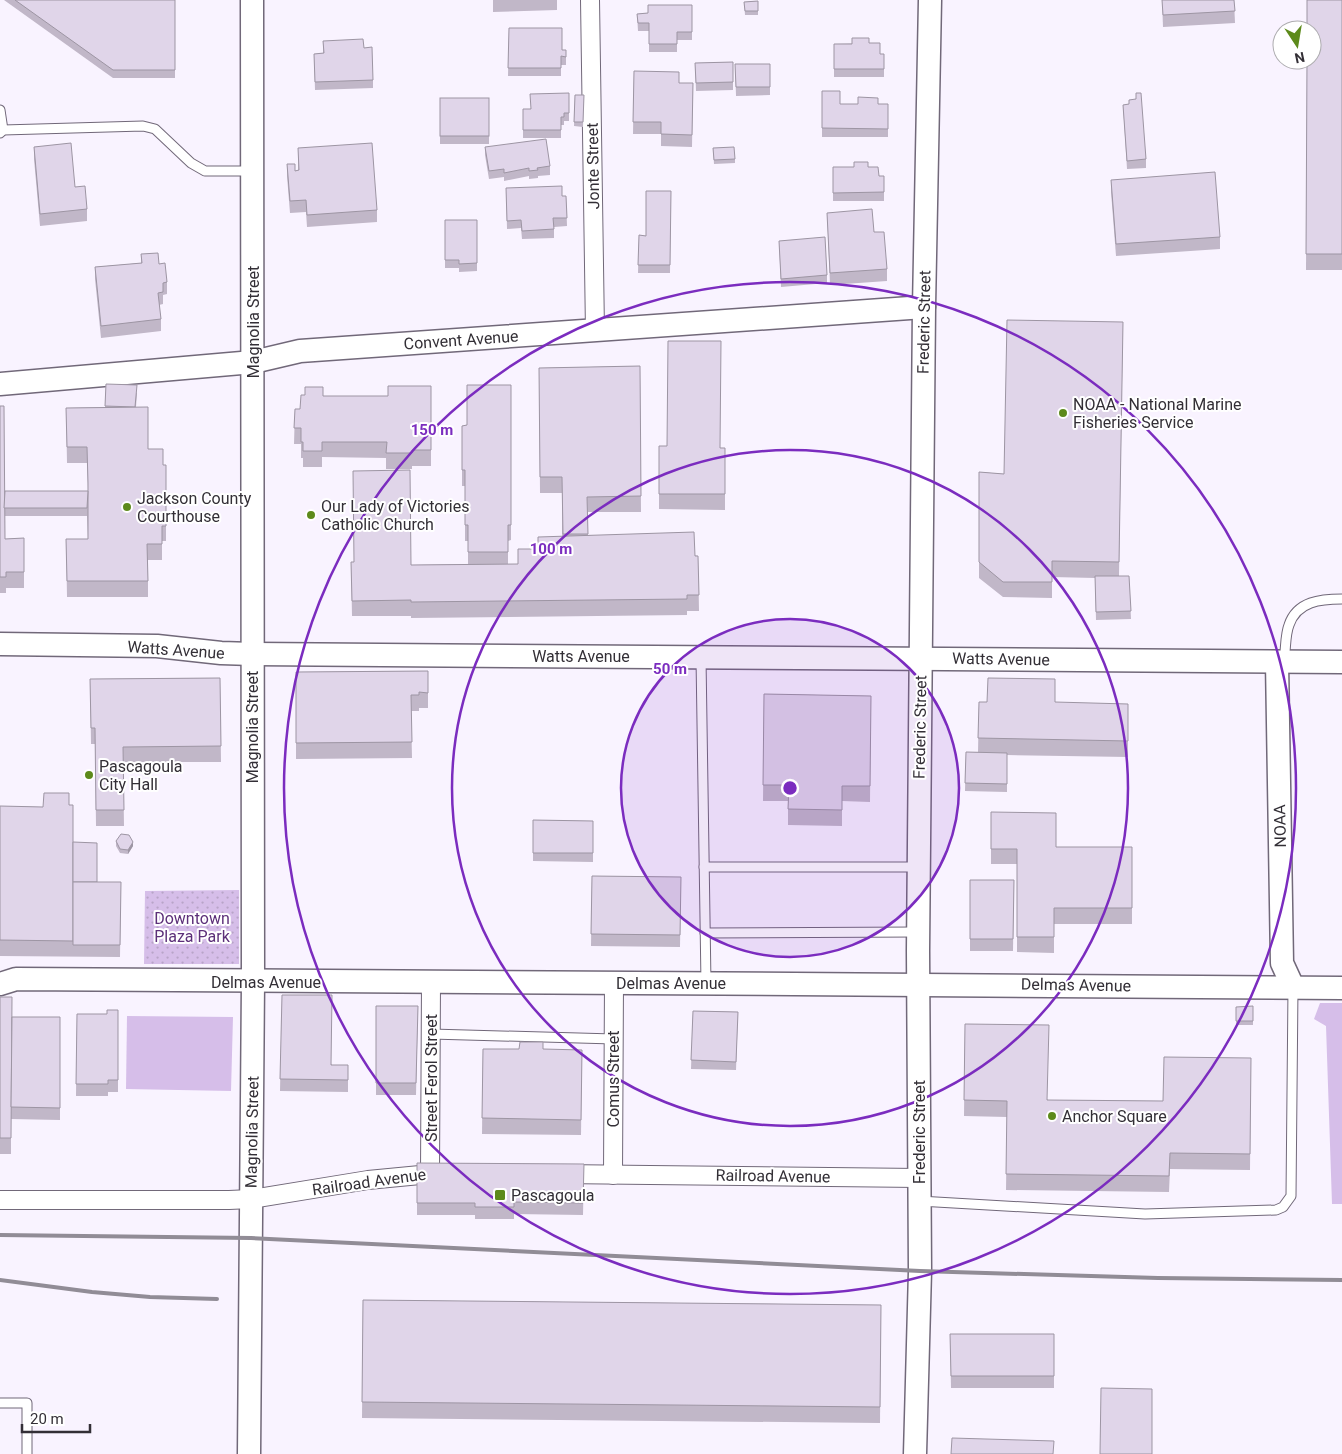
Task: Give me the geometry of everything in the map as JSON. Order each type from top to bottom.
[{"type":"street","name":"Magnolia Street","points":[[249,1454],[253,982],[252,0]]},
{"type":"street","name":"Jonte Street","points":[[590,0],[595,331]]},
{"type":"street","name":"Frederic Street","points":[[915,1454],[920,1271],[918,932],[924,307],[930,0]]},
{"type":"street","name":"Convent Avenue","points":[[0,384],[253,362],[300,351],[924,307]]},
{"type":"street","name":"Watts Avenue","points":[[0,644],[157,646],[221,653],[252,654],[1342,662]]},
{"type":"street","name":"NOAA","points":[[1281,662],[1282,963],[1293,987]]},
{"type":"street","name":"Delmas Avenue","points":[[0,984],[16,979],[431,983],[918,983],[1342,988]]},
{"type":"street","name":"Street Ferol Street","points":[[430,1173],[431,983]]},
{"type":"street","name":"Comus Street","points":[[613,1175],[614,983]]},
{"type":"street","name":"Railroad Avenue","points":[[0,1200],[251,1199],[368,1180],[430,1173],[459,1173]]},
{"type":"street","name":"Railroad Avenue","points":[[546,1174],[919,1178]]},
{"type":"lane","points":[[0,110],[2,132],[143,126],[156,129],[191,163],[205,171],[252,171]]},
{"type":"lane","points":[[1281,662],[1289,624],[1297,612],[1311,602],[1325,599],[1342,599]]},
{"type":"lane","points":[[701,657],[706,983]]},
{"type":"lane","points":[[704,866],[919,867]]},
{"type":"lane","points":[[705,933],[918,932]]},
{"type":"lane","points":[[919,1201],[1145,1214],[1276,1210],[1283,1207],[1291,1196],[1293,987]]},
{"type":"lane","points":[[431,1034],[614,1039]]},
{"type":"lane","points":[[0,1403],[27,1402],[27,1454]]},
{"type":"green space","name":"Downtown Plaza Park","points":[[239,890],[239,964],[144,964],[145,891]]},
{"type":"green space","points":[[1320,1003],[1342,1003],[1342,1204],[1332,1204],[1326,1026],[1314,1019]]},
{"type":"green space","points":[[127,1016],[233,1017],[231,1091],[126,1089]]},
{"type":"building","points":[[15,0],[175,0],[175,70],[113,70]]},
{"type":"building","points":[[1162,0],[1234,0],[1235,11],[1163,15]]},
{"type":"building","points":[[1307,0],[1342,0],[1342,254],[1306,254],[1307,70],[1322,70],[1322,20],[1307,20]]},
{"type":"building","points":[[758,1],[758,11],[745,11],[744,2]]},
{"type":"building","points":[[648,5],[692,5],[692,32],[677,32],[677,44],[649,44],[649,23],[638,23],[637,14],[648,13]]},
{"type":"building","points":[[509,28],[562,28],[562,50],[566,50],[566,57],[561,56],[561,68],[508,68]]},
{"type":"building","points":[[852,38],[869,38],[869,43],[880,43],[880,54],[884,54],[884,69],[834,69],[834,44],[852,44]]},
{"type":"building","points":[[363,39],[364,48],[372,47],[373,80],[315,82],[314,54],[324,53],[323,41]]},
{"type":"building","points":[[733,62],[733,82],[696,83],[695,63]]},
{"type":"building","points":[[735,64],[770,64],[770,87],[736,87]]},
{"type":"building","points":[[634,71],[679,72],[679,83],[693,83],[692,135],[661,134],[661,122],[633,122]]},
{"type":"building","points":[[822,91],[840,91],[840,104],[858,104],[858,97],[878,98],[878,104],[888,104],[888,129],[822,128]]},
{"type":"building","points":[[569,93],[569,113],[564,113],[564,117],[561,117],[561,130],[523,130],[523,109],[531,109],[530,94]]},
{"type":"building","points":[[1136,93],[1141,93],[1146,159],[1127,161],[1123,105],[1129,104],[1129,100],[1136,99]]},
{"type":"building","points":[[575,95],[584,95],[583,122],[574,122]]},
{"type":"building","points":[[440,98],[489,98],[489,136],[440,136]]},
{"type":"building","points":[[546,139],[550,166],[529,171],[529,168],[504,173],[504,169],[489,171],[485,147]]},
{"type":"building","points":[[71,143],[75,187],[85,186],[87,209],[40,214],[34,147]]},
{"type":"building","points":[[372,143],[377,210],[307,215],[306,200],[290,201],[287,164],[295,164],[295,171],[299,170],[298,148]]},
{"type":"building","points":[[734,147],[735,159],[714,160],[713,148]]},
{"type":"building","points":[[854,162],[868,162],[868,167],[878,167],[879,176],[884,176],[884,192],[833,193],[833,167],[854,167]]},
{"type":"building","points":[[1215,172],[1220,237],[1116,244],[1111,180]]},
{"type":"building","points":[[562,186],[562,196],[566,196],[567,218],[553,218],[554,229],[522,231],[521,220],[507,221],[506,188]]},
{"type":"building","points":[[646,191],[671,191],[670,265],[638,265],[639,235],[646,236]]},
{"type":"building","points":[[872,209],[874,232],[884,232],[887,269],[830,273],[827,213]]},
{"type":"building","points":[[445,220],[477,220],[477,263],[459,264],[459,260],[445,260]]},
{"type":"building","points":[[825,237],[827,275],[781,279],[779,241]]},
{"type":"building","points":[[158,253],[159,264],[165,263],[167,282],[163,283],[163,292],[158,293],[161,319],[101,326],[95,267],[142,263],[141,254]]},
{"type":"building","name":"NOAA - National Marine Fisheries Service","points":[[1007,320],[1123,322],[1119,562],[1052,561],[1052,582],[1003,582],[979,562],[979,472],[1004,474]]},
{"type":"building","points":[[668,341],[721,341],[720,448],[725,448],[725,494],[659,494],[659,446],[667,446]]},
{"type":"building","points":[[640,366],[641,496],[587,497],[588,534],[563,534],[562,477],[540,477],[539,368]]},
{"type":"building","points":[[106,384],[137,385],[135,407],[105,406]]},
{"type":"building","points":[[467,385],[511,385],[511,525],[508,525],[508,552],[468,552],[468,525],[465,525],[465,470],[462,470],[462,426],[467,425]]},
{"type":"building","points":[[388,386],[431,386],[431,450],[412,450],[412,453],[386,453],[387,442],[322,442],[322,451],[303,451],[301,428],[294,428],[295,409],[300,409],[301,395],[305,395],[305,387],[323,387],[323,396],[388,396]]},
{"type":"building","points":[[0,406],[4,406],[5,539],[24,538],[24,572],[6,572],[6,577],[0,577]]},
{"type":"building","name":"Jackson County Courthouse","points":[[148,407],[148,449],[163,449],[163,465],[166,465],[166,526],[162,526],[162,544],[147,544],[148,581],[67,581],[66,539],[88,539],[88,483],[87,447],[67,447],[66,408]]},
{"type":"building","points":[[410,470],[411,565],[518,564],[518,549],[538,549],[538,537],[694,532],[695,556],[698,556],[699,595],[687,595],[687,599],[352,601],[351,562],[354,562],[353,471]]},
{"type":"building","points":[[5,491],[88,491],[87,508],[4,508]]},
{"type":"building","points":[[1095,576],[1129,576],[1131,611],[1096,612]]},
{"type":"building","points":[[428,671],[428,693],[419,692],[419,695],[411,695],[412,742],[296,743],[296,672]]},
{"type":"building","points":[[220,678],[221,746],[123,747],[124,810],[96,810],[95,728],[91,728],[90,679]]},
{"type":"building","points":[[988,678],[1055,679],[1055,702],[1128,704],[1128,741],[978,738],[979,702],[987,702]]},
{"type":"building","points":[[764,694],[871,696],[870,786],[842,786],[842,810],[788,809],[789,785],[763,785]]},
{"type":"building","points":[[966,752],[1007,753],[1007,784],[965,783]]},
{"type":"building","points":[[44,793],[69,793],[69,805],[73,805],[73,941],[0,940],[0,806],[43,807]]},
{"type":"building","points":[[991,812],[1056,813],[1056,847],[1132,847],[1132,908],[1054,908],[1054,937],[1017,937],[1017,849],[991,849]]},
{"type":"building","points":[[533,820],[593,821],[593,853],[533,853]]},
{"type":"building","points":[[121,834],[129,835],[133,842],[128,850],[120,849],[116,841]]},
{"type":"building","points":[[73,842],[97,843],[97,882],[73,882]]},
{"type":"building","points":[[592,876],[681,877],[680,935],[591,934]]},
{"type":"building","points":[[970,880],[1014,880],[1013,939],[970,939]]},
{"type":"building","points":[[73,882],[121,882],[120,945],[73,945]]},
{"type":"building","points":[[282,995],[332,995],[331,1065],[348,1065],[348,1080],[280,1079]]},
{"type":"building","points":[[0,997],[12,997],[11,1138],[0,1138]]},
{"type":"building","points":[[376,1006],[418,1006],[416,1083],[376,1083]]},
{"type":"building","points":[[1253,1006],[1253,1021],[1236,1021],[1236,1007]]},
{"type":"building","points":[[107,1010],[118,1010],[118,1080],[108,1080],[108,1084],[76,1084],[77,1014],[107,1014]]},
{"type":"building","points":[[693,1011],[738,1012],[736,1062],[691,1060]]},
{"type":"building","points":[[12,1017],[60,1017],[60,1108],[11,1107]]},
{"type":"building","name":"Anchor Square","points":[[965,1024],[1049,1025],[1047,1100],[1163,1101],[1164,1057],[1251,1058],[1250,1154],[1170,1153],[1169,1176],[1006,1174],[1007,1101],[964,1100]]},
{"type":"building","points":[[520,1042],[543,1042],[543,1049],[582,1050],[581,1120],[482,1118],[483,1049],[519,1049]]},
{"type":"building","points":[[417,1163],[584,1164],[583,1203],[514,1202],[514,1207],[475,1207],[475,1203],[417,1203]]},
{"type":"building","points":[[363,1300],[881,1305],[880,1407],[362,1402]]},
{"type":"building","points":[[950,1334],[1054,1334],[1054,1376],[951,1376]]},
{"type":"building","points":[[1101,1388],[1152,1389],[1152,1454],[1100,1454]]},
{"type":"building","points":[[952,1438],[1054,1441],[1053,1454],[951,1454]]},
{"type":"railway","points":[[0,1235],[251,1238],[920,1271],[1158,1278],[1342,1280]]},
{"type":"railway","points":[[0,1280],[92,1292],[150,1297],[217,1299]]},
{"type":"place","name":"NOAA - National Marine Fisheries Service","points":[[1063,413]]},
{"type":"place","name":"Jackson County Courthouse","points":[[127,507]]},
{"type":"place","name":"Our Lady of Victories Catholic Church","points":[[311,515]]},
{"type":"place","name":"Pascagoula City Hall","points":[[89,775]]},
{"type":"place","name":"Anchor Square","points":[[1052,1116]]},
{"type":"place","name":"Pascagoula","points":[[500,1195]]}]
